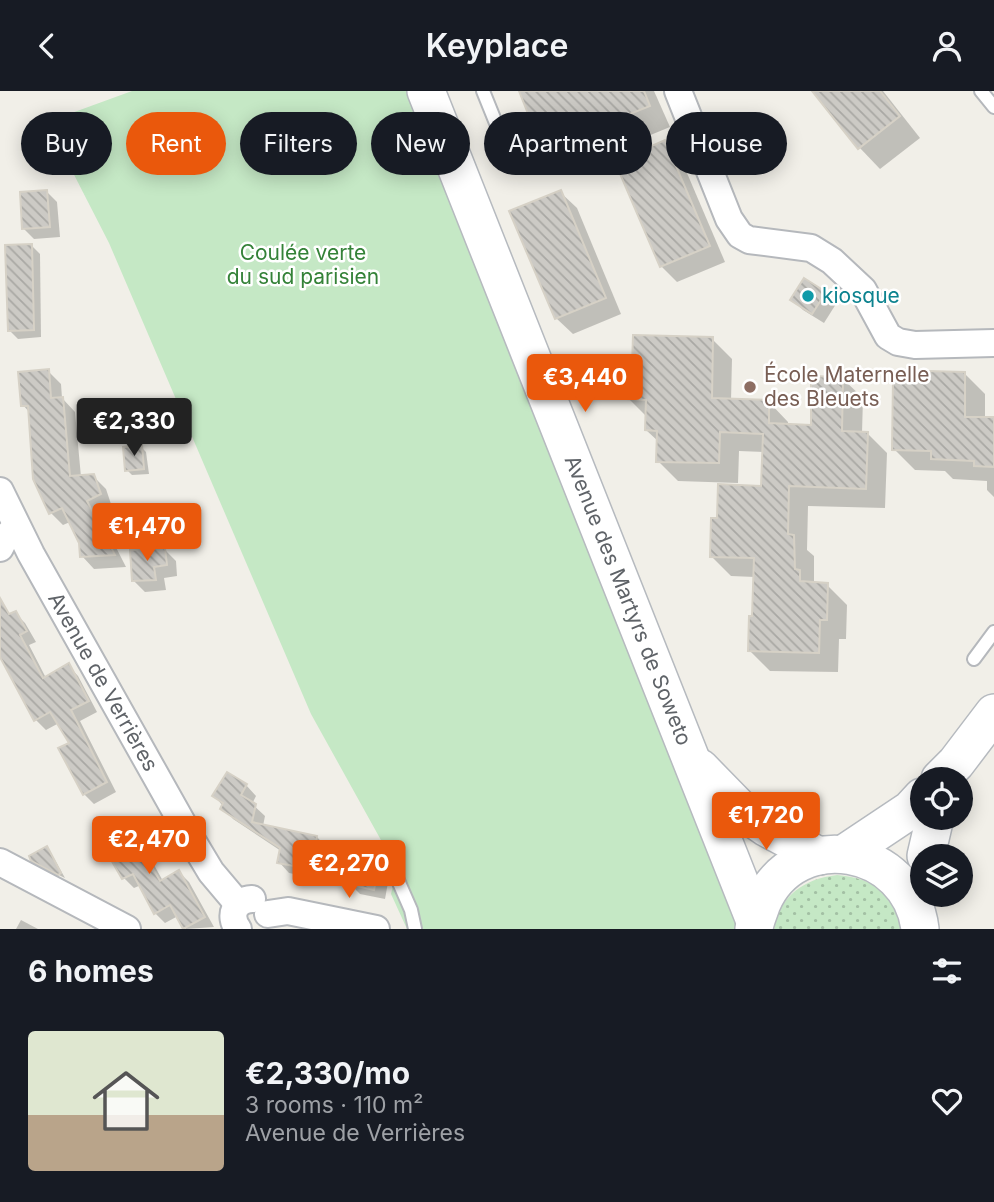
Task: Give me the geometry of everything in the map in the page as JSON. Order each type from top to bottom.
[{"type":"main road","name":"Avenue des Martyrs de Soweto","points":[[426,91],[754,926]]},
{"type":"main road","points":[[954,767],[994,713]]},
{"type":"main road","name":"Avenue des Martyrs de Soweto","points":[[690,759],[741,810],[767,828],[832,855],[869,860],[891,873],[920,909]]},
{"type":"main road","points":[[754,926],[767,891],[790,868],[832,855],[910,810]]},
{"type":"street","points":[[678,91],[729,219],[740,235],[757,241],[811,248],[832,261],[863,290],[888,336],[898,342],[915,345],[994,343]]},
{"type":"street","name":"Avenue de Verrières","points":[[0,491],[16,527],[192,842],[238,917]]},
{"type":"street","points":[[0,548],[16,527]]},
{"type":"street","points":[[0,862],[127,929]]},
{"type":"street","points":[[238,917],[247,899],[264,904],[266,922],[293,912],[376,929]]},
{"type":"lane","points":[[483,91],[491,112]]},
{"type":"lane","points":[[981,91],[994,107]]},
{"type":"lane","points":[[974,659],[994,632]]},
{"type":"lane","points":[[390,862],[411,910],[415,929]]},
{"type":"green space","name":"Coulée verte du sud parisien","points":[[132,91],[414,91],[422,112],[371,112],[371,175],[447,175],[747,929],[407,929],[391,894],[397,869],[311,714],[109,243],[74,175],[112,175],[112,112],[74,112]]},
{"type":"green space","points":[[837,875],[861,879],[879,889],[892,905],[901,929],[774,929],[782,907],[795,891],[814,880]]},
{"type":"building","points":[[519,91],[644,91],[650,106],[635,112],[527,112]]},
{"type":"building","points":[[812,91],[880,91],[900,116],[858,149]]},
{"type":"building","points":[[665,140],[666,175],[680,175],[710,246],[660,267],[621,175],[652,175],[652,146]]},
{"type":"building","points":[[47,190],[50,227],[22,229],[20,192]]},
{"type":"building","points":[[561,190],[606,298],[555,319],[509,211]]},
{"type":"building","points":[[32,244],[34,330],[8,331],[5,245]]},
{"type":"building","name":"kiosque","points":[[804,278],[826,292],[812,314],[790,300]]},
{"type":"building","points":[[633,335],[713,337],[712,398],[769,400],[769,423],[811,425],[811,376],[843,377],[842,431],[868,432],[866,489],[789,486],[788,534],[794,535],[795,569],[800,570],[800,581],[828,583],[827,620],[820,620],[819,653],[748,651],[754,558],[710,557],[711,518],[717,518],[718,484],[761,486],[763,434],[720,432],[719,463],[656,462],[657,431],[645,430],[646,400],[627,399]]},
{"type":"building","points":[[49,369],[51,398],[63,397],[70,476],[94,474],[101,494],[87,501],[115,555],[80,557],[79,543],[62,508],[49,514],[33,479],[28,406],[21,406],[18,372]]},
{"type":"building","points":[[926,371],[965,372],[965,417],[994,417],[994,467],[974,466],[974,461],[931,459],[931,451],[892,450],[893,378],[925,378]]},
{"type":"building","points":[[142,445],[144,469],[125,471],[123,447]]},
{"type":"building","points":[[165,548],[167,565],[154,567],[156,580],[132,581],[130,550]]},
{"type":"building","points":[[0,598],[9,614],[16,611],[27,631],[20,635],[43,678],[69,663],[89,701],[71,710],[107,782],[83,795],[58,748],[69,743],[50,712],[34,721],[0,657]]},
{"type":"building","points":[[227,772],[247,784],[241,795],[256,804],[252,822],[317,836],[311,869],[277,863],[280,848],[220,809],[223,803],[212,796]]},
{"type":"building","points":[[119,818],[134,847],[139,844],[160,881],[179,870],[205,917],[183,929],[170,905],[154,914],[133,874],[122,879],[94,830]]},
{"type":"building","points":[[47,846],[61,873],[58,875],[31,861],[29,856]]},
{"type":"building","points":[[352,860],[379,865],[374,890],[348,884]]},
{"type":"place","name":"kiosque","points":[[808,296]]},
{"type":"place","name":"École Maternelle des Bleuets","points":[[750,387]]}]
